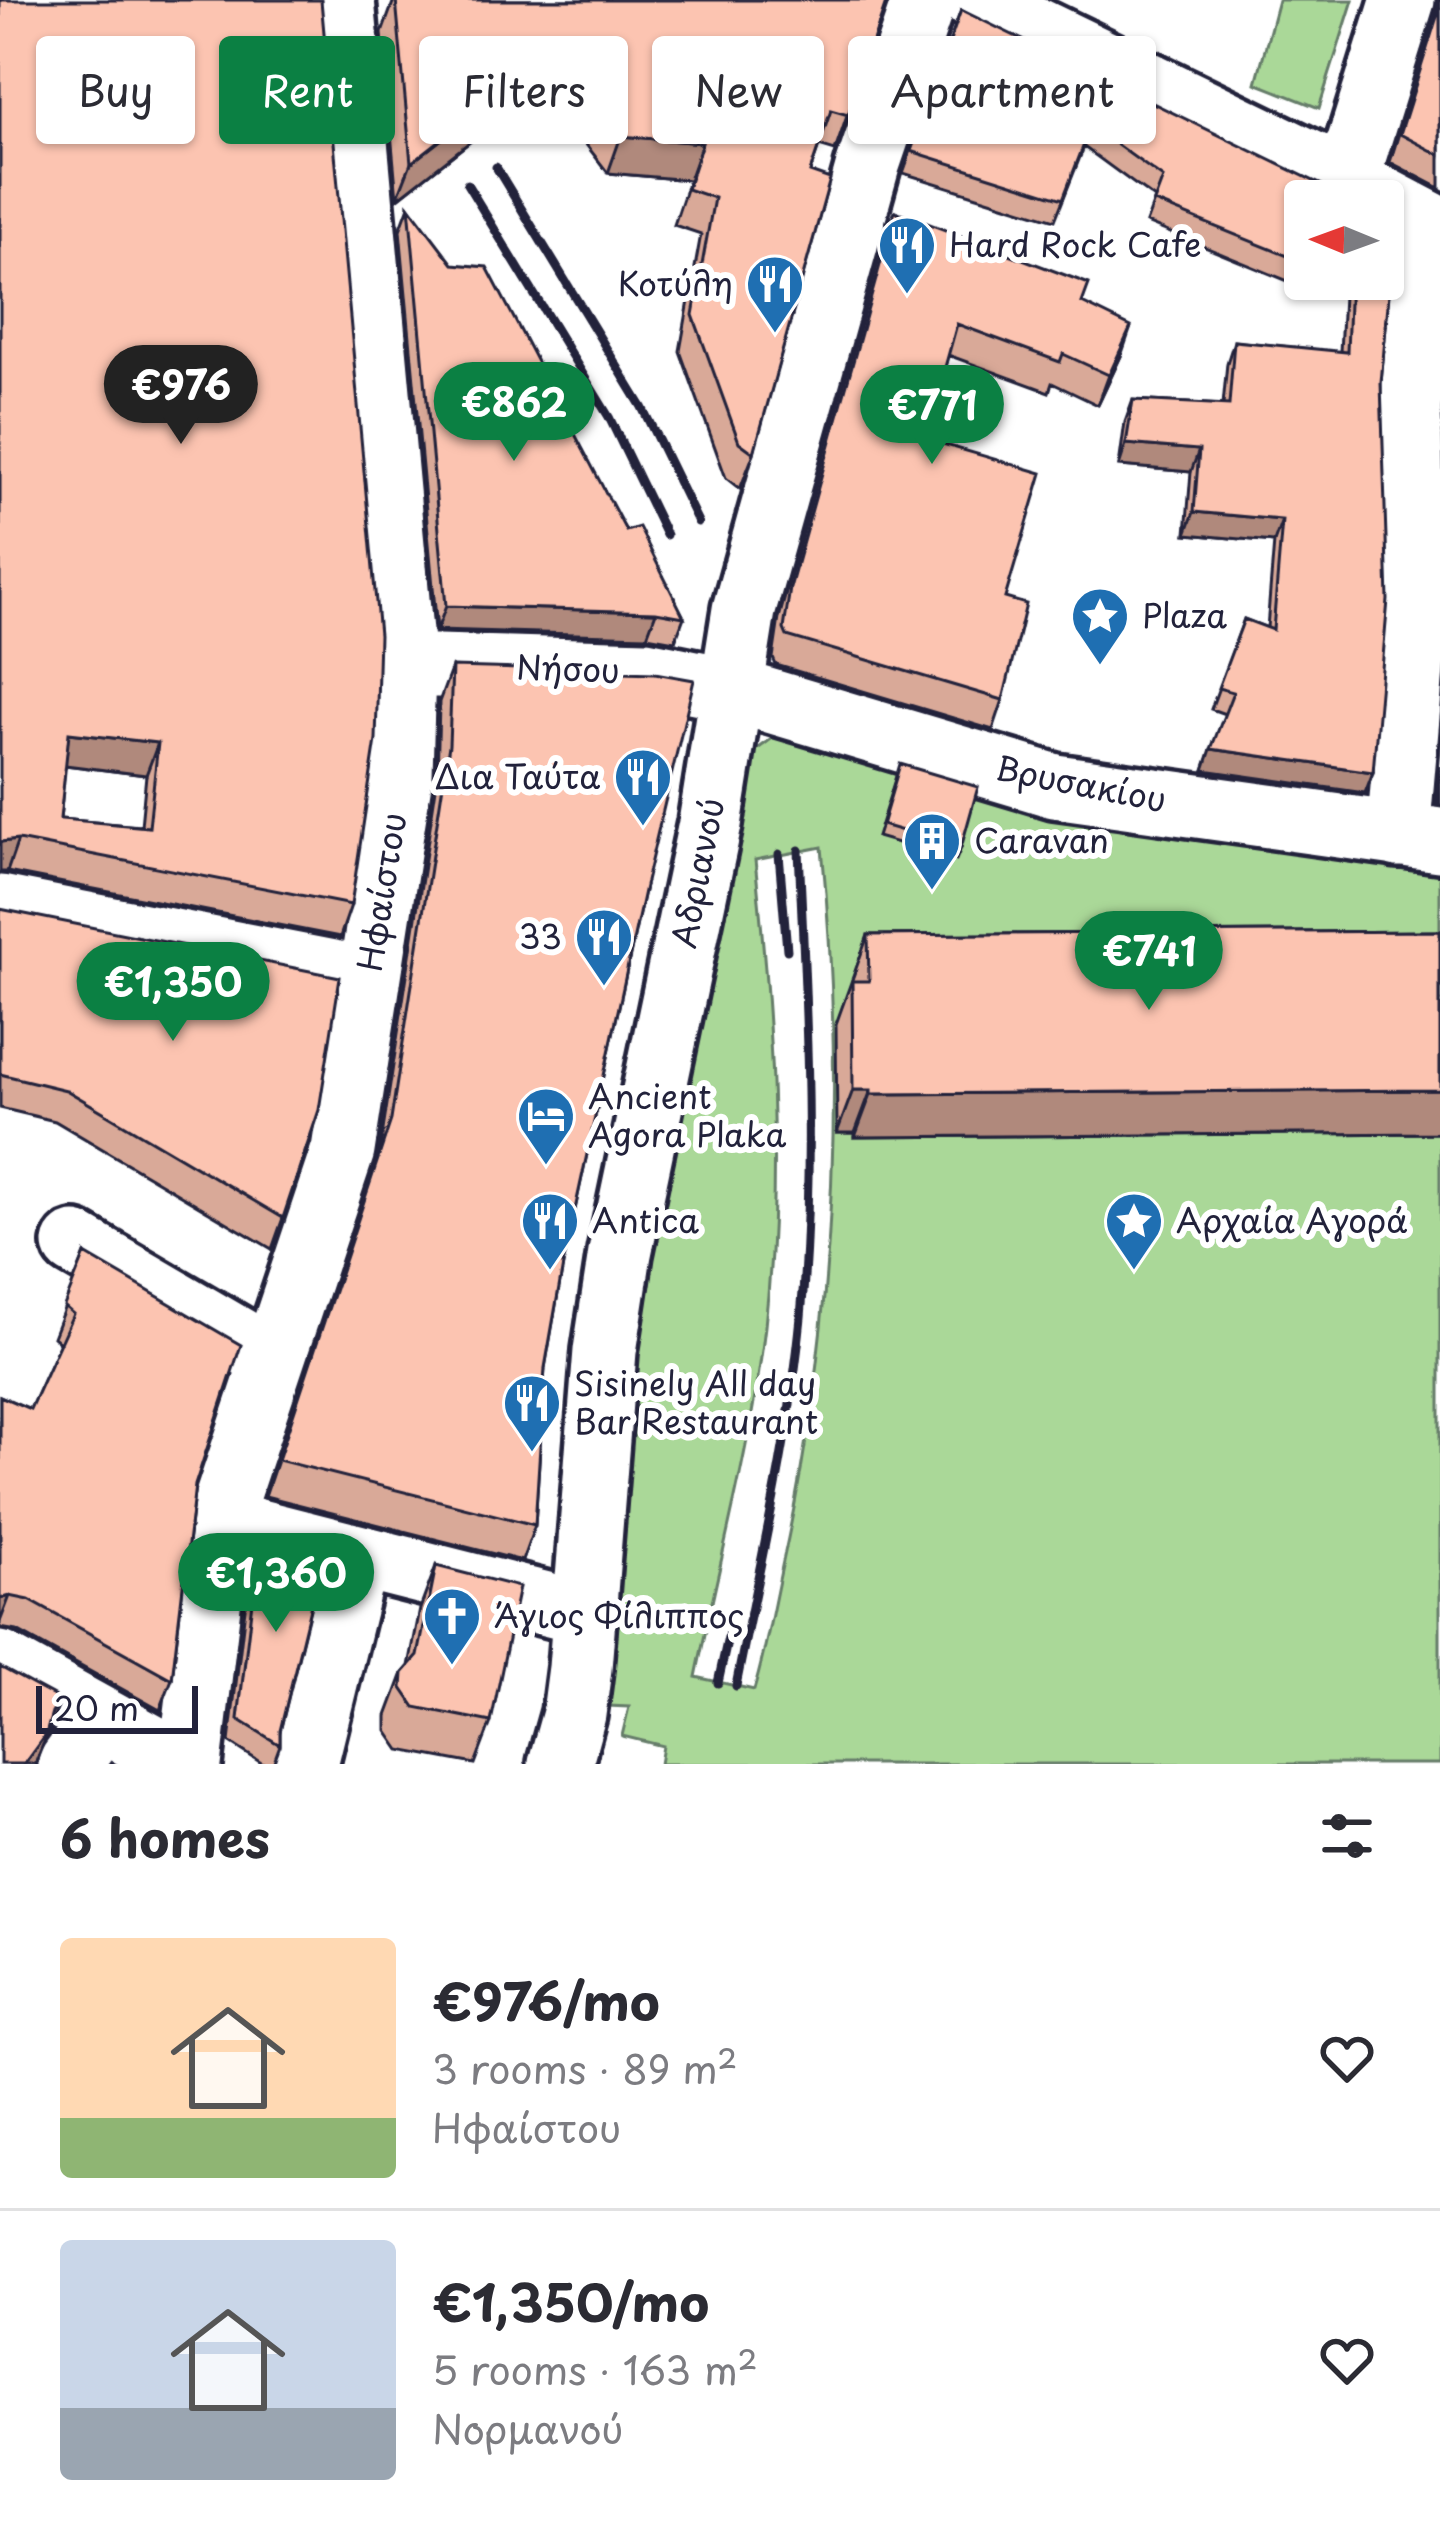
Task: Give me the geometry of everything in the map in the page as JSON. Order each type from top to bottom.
[{"type":"street","name":"Ηφαίστου","points":[[186,1764],[219,1521],[343,1150],[401,775],[404,664],[343,0]]},
{"type":"street","name":"Αδριανού","points":[[560,1764],[574,1714],[586,1614],[605,1351],[614,1292],[710,824],[744,610],[868,165],[924,0]]},
{"type":"street","points":[[975,0],[1347,180],[1403,0]]},
{"type":"street","points":[[1404,211],[1436,228],[1420,284],[1409,408],[1419,837]]},
{"type":"street","name":"Νήσου","points":[[404,664],[636,671],[730,689]]},
{"type":"street","name":"Βρυσακίου","points":[[730,689],[1055,786],[1419,837]]},
{"type":"street","points":[[0,908],[368,980]]},
{"type":"street","points":[[75,1244],[272,1359]]},
{"type":"street","points":[[219,1521],[586,1614]]},
{"type":"street","points":[[306,1764],[358,1556]]},
{"type":"street","points":[[0,1663],[86,1742],[186,1764]]},
{"type":"green space","points":[[1278,0],[1353,0],[1319,108],[1256,83]]},
{"type":"green space","name":"Αρχαία Αγορά","points":[[778,734],[1440,867],[1440,1764],[660,1764],[663,1746],[622,1736],[629,1707],[585,1705],[619,1311],[747,757]],"holes":[[[822,847],[833,1118],[824,1297],[800,1477],[754,1690],[696,1677],[752,1414],[770,1268],[772,1093],[755,860]]]},
{"type":"building","points":[[0,0],[321,0],[324,36],[219,36],[219,144],[334,144],[379,635],[376,740],[351,905],[18,840],[0,842]],"holes":[[[69,733],[158,743],[149,827],[60,819]]]},
{"type":"building","points":[[396,0],[887,0],[875,36],[848,36],[848,115],[831,110],[824,131],[824,36],[652,36],[652,139],[628,137],[628,36],[419,36],[419,144],[435,144],[411,163]]},
{"type":"building","points":[[1440,7],[1440,155],[1400,134]]},
{"type":"building","points":[[961,10],[1015,36],[952,36]]},
{"type":"building","points":[[1156,105],[1312,180],[1284,180],[1284,255],[1154,202],[1163,178],[1116,144],[1156,144]]},
{"type":"building","points":[[702,144],[819,144],[810,172],[830,179],[754,453],[739,442],[693,315],[714,198],[687,189]]},
{"type":"building","points":[[913,144],[1084,144],[1063,199],[911,151]]},
{"type":"building","points":[[409,206],[453,264],[487,267],[626,531],[639,527],[684,617],[656,612],[446,606]]},
{"type":"building","points":[[895,211],[1089,284],[1082,303],[1131,327],[1109,375],[1063,354],[1060,362],[957,324],[925,439],[1042,473],[1005,598],[1026,604],[1003,700],[787,636],[784,629],[790,588]]},
{"type":"building","points":[[1349,300],[1388,300],[1381,383],[1388,600],[1373,772],[1211,749],[1233,692],[1218,688],[1244,619],[1273,630],[1282,520],[1194,512],[1199,450],[1126,444],[1133,400],[1229,405],[1234,341],[1347,352]]},
{"type":"building","points":[[452,667],[655,673],[694,680],[563,1265],[545,1368],[535,1525],[278,1460],[391,1120],[449,745]]},
{"type":"building","points":[[900,764],[978,787],[961,848],[882,825]]},
{"type":"building","points":[[0,909],[340,977],[319,1110],[283,1218],[66,1090],[0,1074]]},
{"type":"building","points":[[1440,931],[1440,1090],[871,1094],[871,1090],[853,1090],[852,981],[869,981],[868,935]]},
{"type":"building","points":[[85,1254],[241,1345],[195,1485],[172,1679],[29,1600],[0,1599],[0,1396],[30,1409],[73,1314],[64,1306]]},
{"type":"building","points":[[259,1542],[322,1558],[280,1745],[238,1719]]},
{"type":"building","name":"Άγιος Φίλιππος","points":[[436,1566],[519,1587],[491,1722],[415,1707],[402,1688],[403,1673],[418,1656]]},
{"type":"building","points":[[0,1667],[61,1700],[46,1734],[24,1764],[0,1764]]},
{"type":"railway","points":[[496,167],[642,407],[698,522]]},
{"type":"railway","points":[[467,184],[609,417],[666,535]]},
{"type":"railway","points":[[736,1686],[781,1456],[801,1317],[808,1142],[799,850]]},
{"type":"railway","points":[[779,854],[787,950]]},
{"type":"railway","points":[[718,1683],[730,1628]]},
{"type":"place","name":"Hard Rock Cafe","points":[[907,296]]},
{"type":"place","name":"Κοτύλη","points":[[775,335]]},
{"type":"place","name":"Plaza","points":[[1100,667]]},
{"type":"place","name":"Δια Ταύτα","points":[[643,828]]},
{"type":"place","name":"Caravan","points":[[932,892]]},
{"type":"place","name":"33","points":[[604,988]]},
{"type":"place","name":"Ancient Agora Plaka","points":[[546,1167]]},
{"type":"place","name":"Antica","points":[[550,1272]]},
{"type":"place","name":"Αρχαία Αγορά","points":[[1134,1272]]},
{"type":"place","name":"Sisinely All day Bar Restaurant","points":[[532,1454]]},
{"type":"place","name":"Άγιος Φίλιππος","points":[[452,1667]]}]
